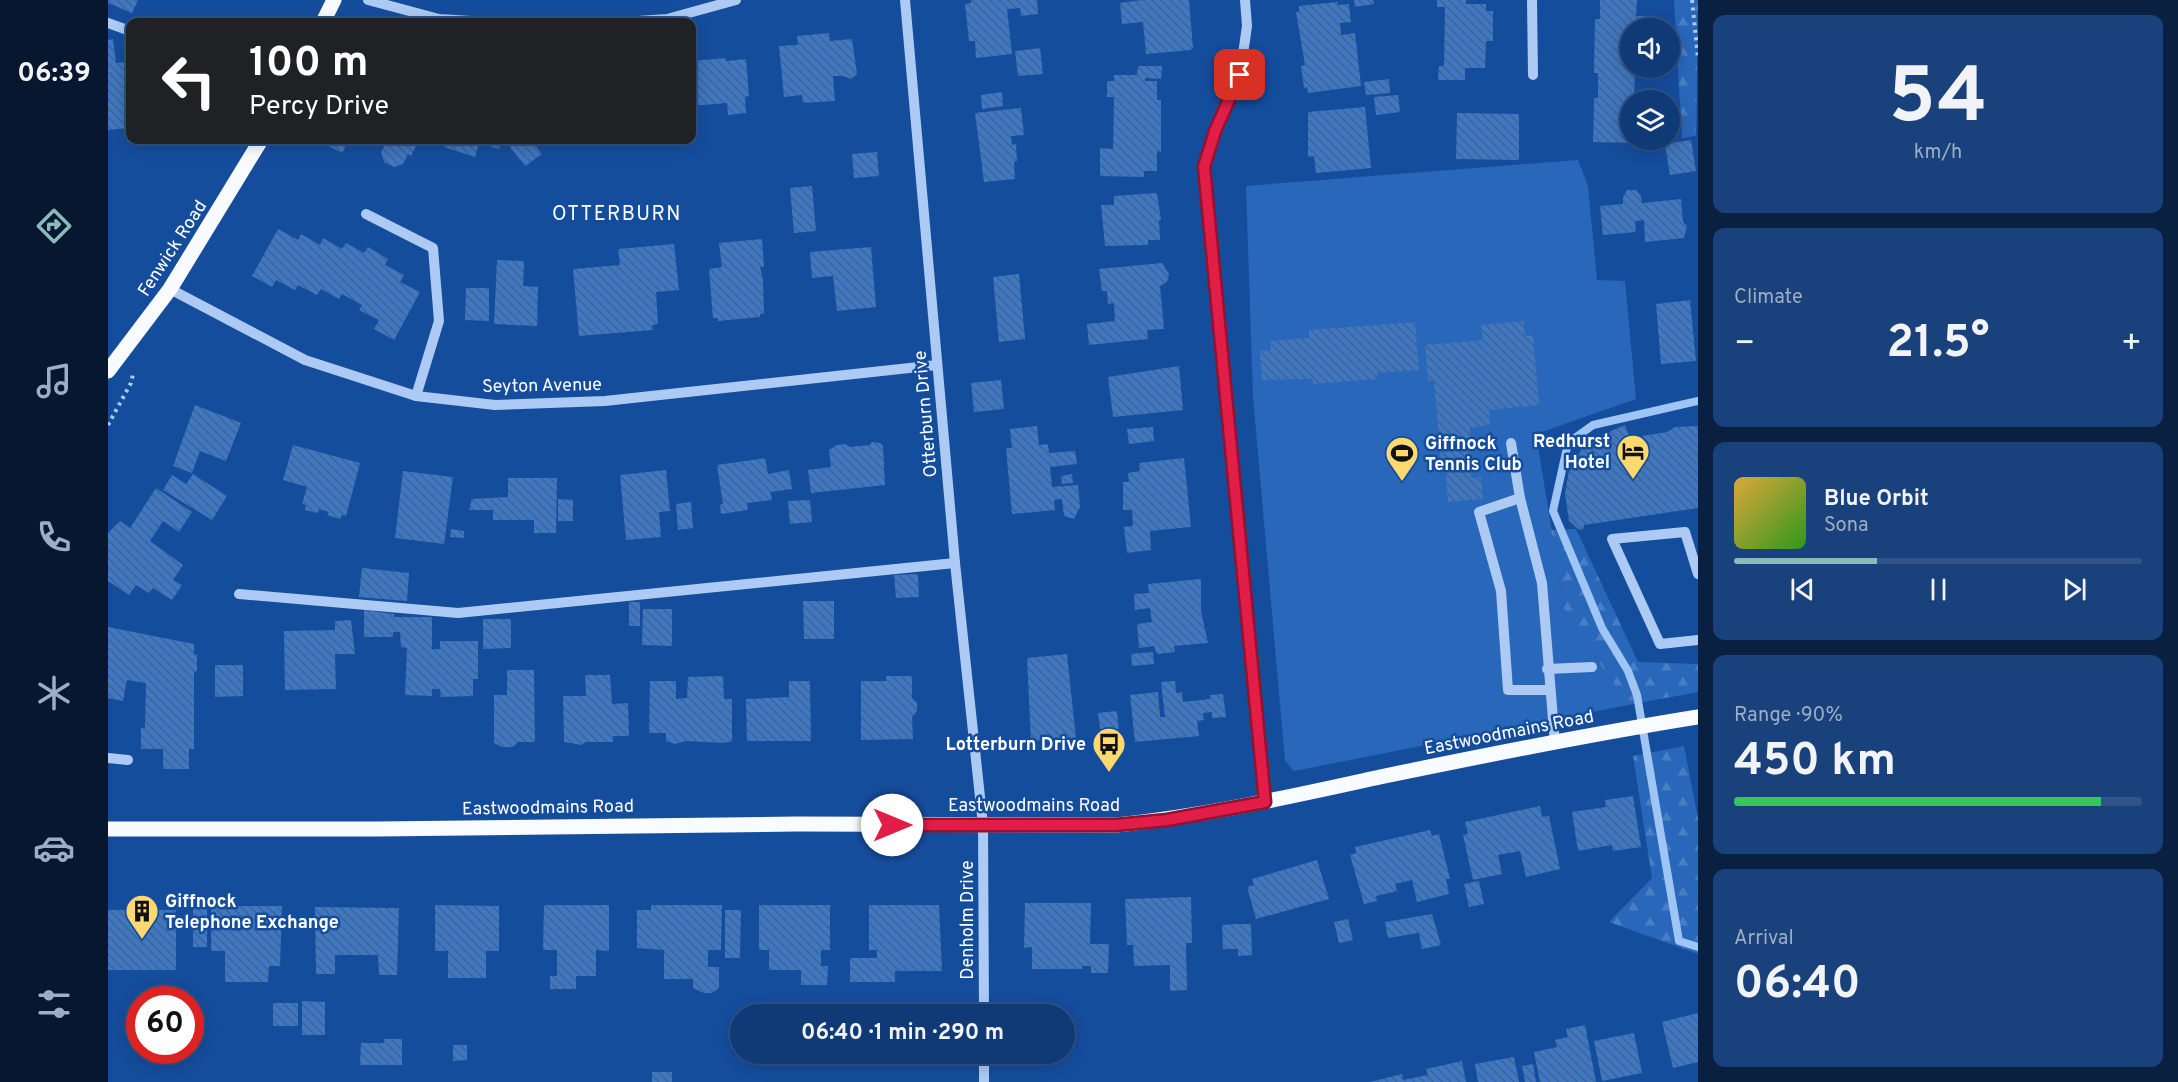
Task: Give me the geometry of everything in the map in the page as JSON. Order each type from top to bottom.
[{"type":"main road","points":[[325,18],[334,0]]},
{"type":"main road","name":"Fenwick Road","points":[[108,371],[170,289],[259,144]]},
{"type":"main road","name":"Eastwoodmains Road","points":[[108,828],[390,829],[797,824],[1116,825],[1167,820],[1265,802],[1698,717]]},
{"type":"street","points":[[368,0],[435,18]]},
{"type":"street","points":[[672,18],[736,0]]},
{"type":"street","name":"Otterburn Drive","points":[[905,0],[956,581],[983,825]]},
{"type":"street","points":[[1245,0],[1247,26],[1240,75],[1215,131],[1204,167],[1265,802]]},
{"type":"street","points":[[1532,0],[1533,75]]},
{"type":"street","points":[[108,22],[126,30]]},
{"type":"street","points":[[366,214],[434,249],[439,321],[416,396]]},
{"type":"street","name":"Seyton Avenue","points":[[170,289],[305,360],[416,396],[495,405],[605,401],[937,365]]},
{"type":"street","points":[[1511,443],[1520,498],[1542,583],[1547,669],[1555,744]]},
{"type":"street","points":[[1520,498],[1479,512],[1501,591],[1508,690],[1549,690]]},
{"type":"street","points":[[1698,574],[1685,532],[1612,539],[1660,644],[1698,640]]},
{"type":"street","points":[[239,594],[458,613],[955,563]]},
{"type":"street","points":[[1547,669],[1592,667]]},
{"type":"street","points":[[108,758],[128,760]]},
{"type":"street","name":"Denholm Drive","points":[[983,825],[984,1004]]},
{"type":"street","points":[[984,1064],[984,1082]]},
{"type":"path","points":[[1692,0],[1698,58]]},
{"type":"green space","points":[[1674,0],[1698,0],[1696,136],[1682,138],[1679,78],[1680,18],[1675,18]]},
{"type":"green space","name":"Giffnock Tennis Club","points":[[1578,160],[1588,186],[1597,280],[1625,281],[1636,399],[1536,434],[1565,613],[1628,705],[1294,771],[1285,761],[1253,397],[1246,186]]},
{"type":"green space","points":[[1576,529],[1638,662],[1698,664],[1698,692],[1628,705],[1565,613],[1551,530]]},
{"type":"green space","points":[[1684,746],[1698,818],[1698,954],[1609,922],[1652,878],[1633,756]]},
{"type":"building","points":[[108,0],[138,0],[132,13],[108,3]]},
{"type":"building","points":[[971,0],[1037,0],[1038,14],[1021,16],[1020,8],[1007,9],[1012,54],[976,58],[975,41],[969,41],[965,4],[971,3]]},
{"type":"building","points":[[1142,0],[1189,0],[1193,48],[1146,54],[1143,22],[1122,24],[1120,3]]},
{"type":"building","points":[[1354,0],[1373,0],[1374,4],[1355,7]]},
{"type":"building","points":[[1437,0],[1466,0],[1466,4],[1486,4],[1486,11],[1493,11],[1493,41],[1486,41],[1485,68],[1465,68],[1465,80],[1438,80],[1439,66],[1444,66],[1445,7],[1437,7]]},
{"type":"building","points":[[1600,0],[1637,0],[1636,16],[1652,16],[1652,18],[1620,18],[1620,78],[1635,78],[1634,90],[1620,90],[1620,143],[1593,142],[1594,98],[1598,98],[1598,73],[1594,73],[1595,19],[1600,19]]},
{"type":"building","points":[[1337,2],[1338,5],[1349,4],[1351,22],[1340,23],[1341,35],[1355,33],[1361,86],[1308,93],[1307,87],[1304,88],[1301,66],[1305,65],[1296,12],[1299,12],[1299,6]]},
{"type":"building","points":[[829,33],[830,41],[852,39],[857,74],[851,79],[833,76],[835,101],[803,103],[802,95],[784,97],[779,46],[798,45],[797,36]]},
{"type":"building","points":[[113,39],[116,63],[126,62],[126,128],[108,130],[108,40]]},
{"type":"building","points":[[1040,48],[1043,74],[1018,76],[1015,51]]},
{"type":"building","points":[[746,59],[749,96],[745,97],[746,113],[728,115],[727,103],[696,106],[696,61]]},
{"type":"building","points":[[1138,66],[1162,66],[1161,79],[1145,78],[1145,81],[1157,81],[1157,100],[1161,100],[1161,152],[1157,151],[1157,171],[1144,171],[1144,177],[1100,176],[1100,148],[1113,149],[1114,97],[1107,97],[1107,81],[1114,81],[1114,75],[1137,75]]},
{"type":"building","points":[[1389,79],[1390,93],[1366,95],[1364,82]]},
{"type":"building","points":[[1002,92],[1003,106],[982,109],[981,95]]},
{"type":"building","points":[[1398,95],[1400,112],[1376,115],[1374,97]]},
{"type":"building","points":[[1365,107],[1371,168],[1316,173],[1314,156],[1308,157],[1308,112]]},
{"type":"building","points":[[1021,108],[1024,135],[1011,136],[1012,145],[1016,144],[1015,179],[984,182],[975,113]]},
{"type":"building","points":[[1457,113],[1519,114],[1519,160],[1456,159]]},
{"type":"building","points":[[1691,140],[1696,171],[1670,175],[1666,150],[1680,150],[1680,142]]},
{"type":"building","points":[[325,144],[347,144],[342,153]]},
{"type":"building","points":[[385,144],[417,144],[411,156],[408,154],[403,164],[394,167],[384,162],[381,152]]},
{"type":"building","points":[[445,144],[479,144],[475,157],[444,147]]},
{"type":"building","points":[[482,144],[501,144],[499,149]]},
{"type":"building","points":[[514,144],[534,144],[542,154],[525,166],[510,147]]},
{"type":"building","points":[[877,152],[879,176],[854,178],[852,154]]},
{"type":"building","points":[[812,186],[816,231],[794,233],[790,188]]},
{"type":"building","points":[[1627,190],[1636,190],[1641,196],[1642,203],[1681,199],[1683,222],[1687,226],[1684,238],[1645,242],[1644,220],[1635,221],[1636,232],[1603,235],[1600,206],[1623,204]]},
{"type":"building","points":[[1157,193],[1161,220],[1159,220],[1160,240],[1148,240],[1148,245],[1105,246],[1101,205],[1114,205],[1114,196]]},
{"type":"building","points":[[278,229],[298,240],[301,234],[320,245],[323,238],[342,249],[346,243],[364,253],[368,247],[388,259],[385,265],[404,275],[400,282],[420,292],[394,340],[374,329],[379,320],[359,310],[362,305],[342,294],[339,299],[321,289],[317,295],[298,285],[295,290],[276,280],[272,287],[252,276]]},
{"type":"building","points":[[762,239],[764,267],[760,267],[763,279],[764,314],[760,314],[760,317],[718,321],[718,318],[713,318],[709,269],[722,267],[719,243]]},
{"type":"building","points":[[674,244],[679,290],[656,292],[658,324],[652,325],[653,330],[579,336],[573,269],[620,265],[618,249]]},
{"type":"building","points":[[871,247],[876,307],[837,311],[833,276],[812,278],[810,252]]},
{"type":"building","points":[[497,260],[524,261],[523,286],[538,287],[537,326],[494,324]]},
{"type":"building","points":[[1162,263],[1169,274],[1167,282],[1160,286],[1164,329],[1147,330],[1148,339],[1089,345],[1087,324],[1115,321],[1114,303],[1108,304],[1107,291],[1102,291],[1099,269]]},
{"type":"building","points":[[1019,274],[1025,339],[999,342],[993,277]]},
{"type":"building","points":[[466,288],[489,288],[489,321],[465,320]]},
{"type":"building","points":[[1690,300],[1696,361],[1661,364],[1656,304]]},
{"type":"building","points":[[1524,321],[1525,336],[1533,335],[1539,405],[1489,410],[1490,425],[1470,428],[1471,478],[1481,477],[1483,499],[1448,502],[1445,464],[1441,464],[1434,380],[1428,381],[1425,345],[1483,340],[1481,325]]},
{"type":"building","points":[[1415,322],[1419,370],[1377,373],[1378,379],[1313,384],[1313,379],[1262,380],[1260,351],[1271,350],[1270,341],[1309,338],[1309,330]]},
{"type":"building","points":[[1179,366],[1183,410],[1113,417],[1108,377]]},
{"type":"building","points":[[1001,380],[1004,409],[974,412],[971,383]]},
{"type":"building","points":[[195,405],[241,423],[226,461],[200,451],[192,473],[173,466]]},
{"type":"building","name":"Redhurst Hotel","points":[[1625,425],[1630,438],[1667,432],[1675,427],[1698,426],[1698,508],[1584,525],[1583,530],[1578,529],[1569,521],[1565,494],[1570,465],[1576,454],[1581,452],[1579,445]]},
{"type":"building","points":[[1037,426],[1039,445],[1048,444],[1049,453],[1075,451],[1077,464],[1050,467],[1052,487],[1078,485],[1080,507],[1074,519],[1064,516],[1062,499],[1054,500],[1055,510],[1012,514],[1006,448],[1012,448],[1010,429]]},
{"type":"building","points":[[1153,427],[1154,441],[1129,444],[1127,429]]},
{"type":"building","points":[[872,442],[883,446],[885,485],[811,493],[808,470],[831,467],[829,450],[837,445],[845,444],[850,447],[870,445]]},
{"type":"building","points":[[293,445],[360,463],[346,516],[342,515],[340,519],[327,515],[329,512],[319,509],[318,513],[305,510],[306,505],[302,504],[307,487],[283,480]]},
{"type":"building","points":[[765,458],[768,474],[789,470],[792,489],[770,492],[772,500],[747,503],[748,510],[721,514],[720,504],[723,504],[717,465]]},
{"type":"building","points":[[1184,458],[1191,527],[1150,531],[1151,550],[1127,553],[1124,527],[1133,526],[1132,510],[1123,510],[1123,482],[1129,482],[1128,473],[1140,471],[1139,463]]},
{"type":"building","points":[[666,470],[670,511],[659,512],[661,537],[626,540],[620,475]]},
{"type":"building","points":[[403,471],[453,477],[444,544],[395,538]]},
{"type":"building","points":[[193,474],[227,496],[212,520],[163,490],[172,475],[186,484]]},
{"type":"building","points":[[1072,474],[1073,483],[1062,484],[1061,476]]},
{"type":"building","points":[[508,478],[557,478],[556,533],[534,533],[534,520],[493,520],[493,510],[469,510],[472,499],[508,497]]},
{"type":"building","points":[[156,488],[192,512],[179,532],[163,521],[150,541],[183,565],[173,580],[182,585],[172,600],[153,588],[149,593],[136,585],[129,595],[108,581],[108,533],[120,521],[130,528]]},
{"type":"building","points":[[558,499],[573,500],[573,521],[558,521]]},
{"type":"building","points":[[810,500],[812,522],[790,524],[788,501]]},
{"type":"building","points":[[691,502],[693,528],[678,530],[676,504]]},
{"type":"building","points":[[451,529],[464,531],[464,538],[450,537]]},
{"type":"building","points":[[362,568],[409,573],[407,601],[359,597]]},
{"type":"building","points":[[918,574],[919,597],[896,598],[894,575]]},
{"type":"building","points":[[1201,579],[1201,611],[1208,643],[1174,646],[1175,652],[1157,654],[1154,646],[1139,648],[1137,624],[1152,622],[1150,608],[1135,610],[1134,594],[1149,593],[1148,584]]},
{"type":"building","points":[[803,601],[834,601],[834,639],[804,639]]},
{"type":"building","points":[[629,602],[640,602],[640,626],[629,626]]},
{"type":"building","points":[[643,609],[672,609],[672,646],[642,645]]},
{"type":"building","points":[[364,610],[394,614],[394,617],[432,617],[432,649],[440,649],[440,641],[478,641],[478,679],[473,679],[473,696],[441,697],[440,689],[432,689],[432,696],[405,695],[407,648],[401,647],[400,632],[393,632],[393,637],[364,637]]},
{"type":"building","points":[[483,619],[511,619],[511,648],[483,649]]},
{"type":"building","points":[[351,620],[355,654],[335,654],[336,689],[285,690],[284,631],[335,630],[335,621]]},
{"type":"building","points":[[108,627],[194,644],[194,655],[197,654],[197,671],[194,672],[194,749],[189,749],[189,769],[163,769],[163,749],[141,749],[141,728],[145,728],[146,683],[127,680],[123,701],[108,698]]},
{"type":"building","points":[[1153,652],[1154,664],[1132,666],[1131,654]]},
{"type":"building","points":[[1067,654],[1076,739],[1031,741],[1027,658]]},
{"type":"building","points":[[215,665],[243,665],[243,696],[215,697]]},
{"type":"building","points":[[507,670],[534,670],[535,742],[518,742],[513,747],[502,747],[494,743],[494,695],[507,695]]},
{"type":"building","points":[[585,675],[610,675],[612,704],[628,703],[629,736],[613,736],[613,742],[585,742],[582,745],[564,742],[563,696],[586,696]]},
{"type":"building","points":[[723,676],[724,699],[732,699],[732,741],[724,743],[686,741],[675,744],[666,741],[666,733],[649,733],[650,681],[676,681],[676,699],[687,698],[688,677]]},
{"type":"building","points":[[886,676],[912,676],[912,698],[917,703],[917,711],[912,717],[913,739],[861,740],[861,681],[886,681]]},
{"type":"building","points":[[789,681],[810,681],[811,741],[747,741],[746,699],[789,697]]},
{"type":"building","points":[[1175,681],[1176,693],[1182,692],[1183,702],[1210,699],[1210,695],[1223,694],[1226,717],[1212,718],[1212,712],[1203,713],[1204,720],[1197,721],[1199,736],[1135,742],[1130,695],[1158,692],[1160,717],[1165,717],[1161,682]]},
{"type":"building","points":[[1117,711],[1119,734],[1101,735],[1098,713]]},
{"type":"building","points":[[1633,796],[1641,847],[1613,851],[1612,845],[1578,851],[1572,812],[1606,807],[1605,800]]},
{"type":"building","points":[[1540,806],[1542,817],[1549,816],[1560,869],[1526,877],[1520,851],[1498,855],[1502,874],[1473,880],[1463,835],[1468,834],[1465,822]]},
{"type":"building","points":[[1430,830],[1432,836],[1439,834],[1450,879],[1446,879],[1449,894],[1417,902],[1412,880],[1395,884],[1397,891],[1376,896],[1377,901],[1364,904],[1350,855],[1356,853],[1355,847]]},
{"type":"building","points":[[1317,860],[1329,899],[1256,919],[1247,887],[1254,885],[1252,879]]},
{"type":"building","points":[[1479,881],[1484,904],[1469,907],[1464,884]]},
{"type":"building","points":[[1191,897],[1192,943],[1186,943],[1187,990],[1170,991],[1170,965],[1134,966],[1133,945],[1127,945],[1125,899]]},
{"type":"building","points":[[1025,903],[1091,903],[1090,944],[1109,944],[1108,973],[1091,973],[1091,966],[1082,966],[1082,969],[1032,969],[1032,947],[1024,948]]},
{"type":"building","points":[[435,905],[499,906],[499,951],[486,951],[486,978],[448,978],[448,951],[435,951]]},
{"type":"building","points":[[544,905],[609,905],[609,951],[596,950],[596,976],[576,976],[576,989],[550,989],[550,976],[557,976],[557,950],[543,950]]},
{"type":"building","points":[[651,905],[722,905],[721,950],[708,950],[708,967],[719,967],[719,988],[712,993],[704,993],[693,988],[693,979],[664,979],[664,950],[637,948],[637,910],[651,910]]},
{"type":"building","points":[[759,905],[830,905],[830,950],[821,950],[821,966],[828,966],[827,985],[801,985],[801,970],[769,970],[769,950],[759,950]]},
{"type":"building","points":[[869,905],[939,905],[942,971],[895,971],[895,982],[850,982],[850,958],[877,958],[877,950],[869,950]]},
{"type":"building","points":[[211,906],[282,906],[280,966],[269,966],[268,982],[225,982],[225,951],[211,951]]},
{"type":"building","points":[[315,907],[399,908],[397,975],[379,975],[378,955],[335,955],[335,974],[316,974]]},
{"type":"building","points":[[193,909],[207,909],[207,947],[193,947]]},
{"type":"building","name":"Giffnock Telephone Exchange","points":[[108,910],[176,910],[176,970],[108,970]]},
{"type":"building","points":[[725,910],[741,910],[740,958],[725,958]]},
{"type":"building","points":[[1432,914],[1441,945],[1422,949],[1419,933],[1388,938],[1385,922]]},
{"type":"building","points":[[1348,919],[1353,940],[1339,943],[1334,922]]},
{"type":"building","points":[[1251,924],[1252,955],[1238,956],[1238,949],[1223,949],[1222,925]]},
{"type":"building","points":[[302,1001],[325,1002],[325,1035],[302,1035]]},
{"type":"building","points":[[273,1003],[298,1003],[298,1026],[273,1026]]},
{"type":"building","points":[[1698,1013],[1698,1062],[1673,1068],[1662,1022]]},
{"type":"building","points":[[1585,1025],[1596,1082],[1540,1082],[1534,1052],[1557,1047],[1555,1040],[1568,1037],[1566,1029]]},
{"type":"building","points":[[1634,1033],[1642,1073],[1602,1081],[1594,1041]]},
{"type":"building","points":[[384,1039],[402,1039],[402,1065],[360,1065],[361,1043],[384,1043]]},
{"type":"building","points":[[453,1045],[467,1045],[467,1060],[453,1061]]},
{"type":"building","points":[[1514,1057],[1519,1082],[1478,1082],[1475,1064]]},
{"type":"building","points":[[1462,1061],[1466,1082],[1370,1082],[1402,1074],[1403,1080],[1428,1075],[1426,1069]]},
{"type":"building","points":[[1533,1064],[1536,1082],[1525,1082],[1522,1066]]},
{"type":"building","points":[[652,1072],[672,1072],[672,1082],[652,1082]]},
{"type":"waterway","points":[[1698,401],[1593,425],[1568,443],[1553,511],[1602,628],[1628,671],[1637,695],[1679,941],[1698,947]]},
{"type":"place","name":"Redhurst Hotel","points":[[1633,480]]},
{"type":"place","name":"Giffnock Tennis Club","points":[[1402,482]]},
{"type":"place","name":"Lotterburn Drive","points":[[1109,773]]},
{"type":"place","name":"Giffnock Telephone Exchange","points":[[142,940]]},
{"type":"district","name":"OTTERBURN","points":[[617,213]]},
{"type":"route","points":[[892,825],[1116,825],[1167,820],[1265,802],[1242,541],[1204,167],[1215,131],[1240,75]]}]
